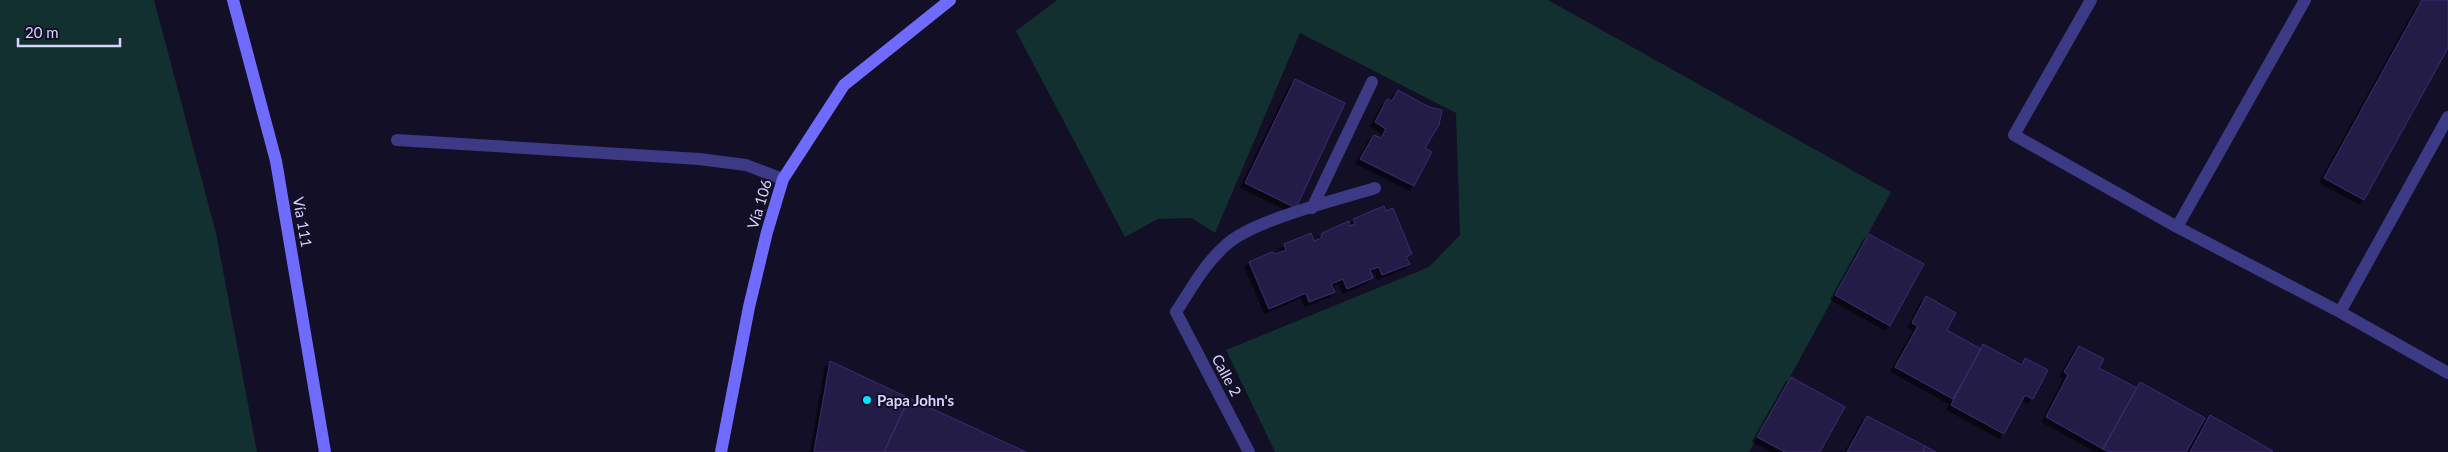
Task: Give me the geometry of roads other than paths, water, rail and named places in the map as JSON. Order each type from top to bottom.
[{"type":"main road","name":"Vía 111","points":[[233,0],[276,161],[325,452]]},
{"type":"main road","name":"Vía 106","points":[[721,452],[749,307],[767,232],[783,179],[844,85],[950,0]]},
{"type":"street","points":[[2091,0],[2014,135],[2177,227],[2340,312],[2448,373]]},
{"type":"street","points":[[2177,227],[2305,0]]},
{"type":"street","points":[[1312,208],[1372,82]]},
{"type":"street","points":[[2340,312],[2448,117]]},
{"type":"street","points":[[397,140],[699,159],[746,165],[765,170],[783,179]]},
{"type":"street","points":[[1312,208],[1375,188]]},
{"type":"street","name":"Calle 2","points":[[1249,452],[1176,312],[1211,260],[1228,243],[1260,225],[1312,208]]},
{"type":"place","name":"Papa John's","points":[[867,400]]}]
